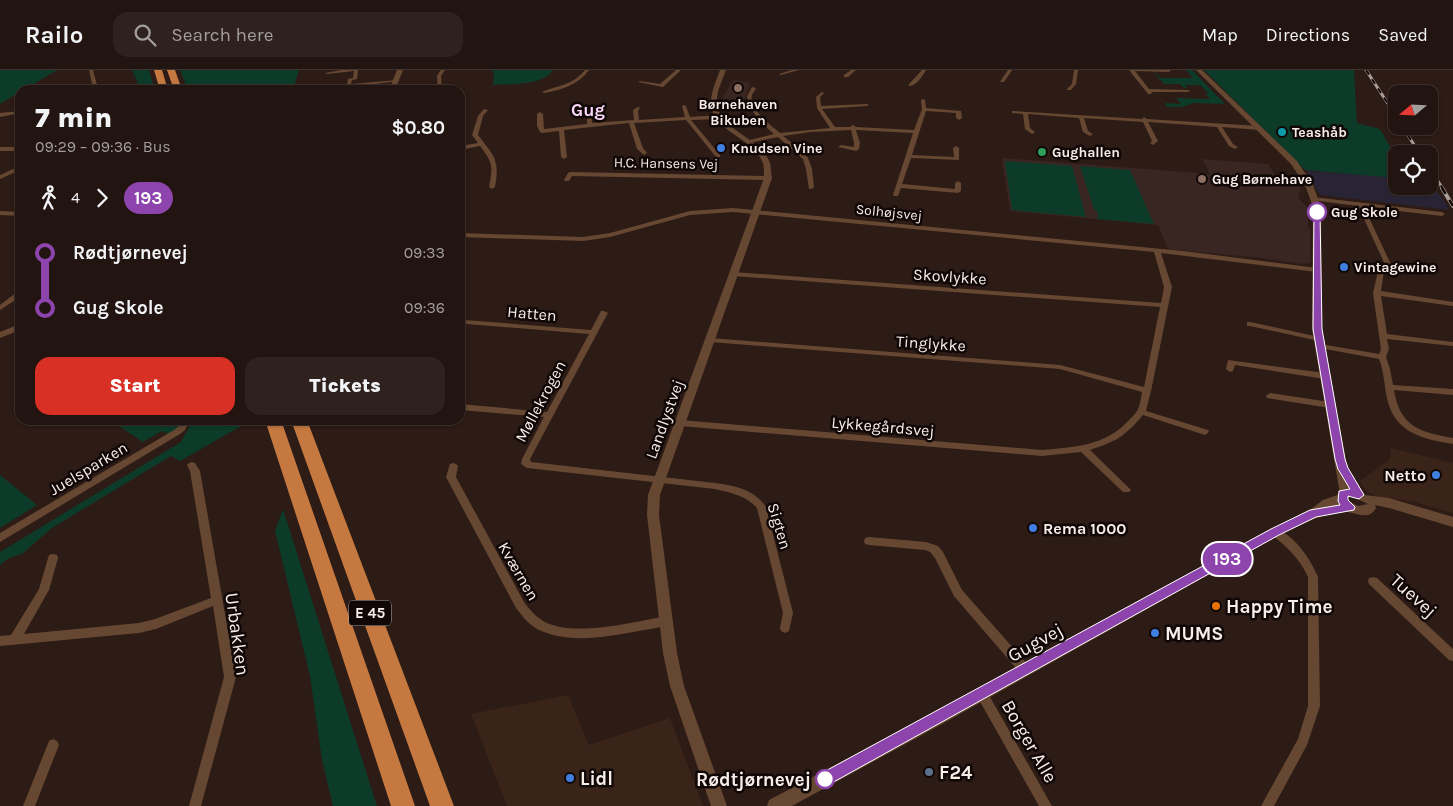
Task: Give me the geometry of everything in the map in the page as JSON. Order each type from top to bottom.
[{"type":"highway","points":[[158,70],[162,85]]},
{"type":"highway","points":[[171,70],[176,85]]},
{"type":"highway","name":"E 45","points":[[275,425],[403,806]]},
{"type":"highway","name":"E 45","points":[[301,425],[442,806]]},
{"type":"street","points":[[91,70],[94,85]]},
{"type":"street","points":[[327,73],[355,70],[355,79],[350,79],[349,85]]},
{"type":"street","points":[[395,85],[400,70]]},
{"type":"street","points":[[440,85],[439,76],[442,70]]},
{"type":"street","points":[[544,92],[572,83],[586,70]]},
{"type":"street","points":[[640,82],[661,86],[679,70]]},
{"type":"street","points":[[723,70],[714,100],[714,108],[718,117],[727,126],[749,141],[764,156],[769,167],[768,178]]},
{"type":"street","points":[[781,74],[797,70]]},
{"type":"street","points":[[846,76],[854,70]]},
{"type":"street","points":[[911,85],[924,70]]},
{"type":"street","points":[[1002,81],[1010,70]]},
{"type":"street","points":[[1069,89],[1074,84],[1076,70]]},
{"type":"street","points":[[1131,70],[1169,71]]},
{"type":"street","points":[[1131,70],[1148,93],[1188,91]]},
{"type":"street","points":[[1199,70],[1298,168],[1309,185],[1318,219],[1316,296],[1320,342],[1343,469],[1346,499],[1361,511],[1367,511],[1365,501],[1343,469]]},
{"type":"street","points":[[369,85],[397,81]]},
{"type":"street","points":[[754,88],[749,97],[749,105],[760,119],[799,151],[806,160],[810,169],[811,188]]},
{"type":"street","points":[[822,93],[818,97],[819,108],[833,128]]},
{"type":"street","points":[[896,195],[901,186],[924,109],[923,100]]},
{"type":"street","points":[[819,108],[867,105]]},
{"type":"street","points":[[684,106],[688,119],[718,156]]},
{"type":"street","points":[[638,108],[634,121],[640,149],[644,153]]},
{"type":"street","points":[[924,109],[959,112],[959,118]]},
{"type":"street","points":[[486,110],[475,132],[476,138],[493,159],[492,187]]},
{"type":"street","points":[[589,110],[590,125]]},
{"type":"street","points":[[1014,112],[1259,128]]},
{"type":"street","points":[[0,115],[15,113]]},
{"type":"street","points":[[1025,113],[1028,130],[1032,132]]},
{"type":"street","points":[[540,114],[542,131],[634,121],[718,117]]},
{"type":"street","points":[[1081,117],[1086,132],[1090,134]]},
{"type":"street","points":[[1144,119],[1155,141],[1153,143]]},
{"type":"street","points":[[1218,125],[1230,144],[1235,147]]},
{"type":"street","points":[[749,141],[779,134],[833,128],[853,127],[916,132]]},
{"type":"street","points":[[841,147],[856,148],[857,143],[853,127]]},
{"type":"street","points":[[561,128],[564,157]]},
{"type":"street","points":[[465,147],[481,144]]},
{"type":"street","points":[[910,156],[957,159],[956,148]]},
{"type":"street","points":[[0,149],[15,149]]},
{"type":"street","points":[[0,177],[15,170]]},
{"type":"street","name":"H.C. Hansens Vej","points":[[567,180],[570,174],[768,178]]},
{"type":"street","name":"Landlystvej","points":[[719,806],[677,686],[666,622],[653,515],[654,495],[768,178]]},
{"type":"street","points":[[901,186],[958,191],[958,183]]},
{"type":"street","points":[[1314,199],[1442,214]]},
{"type":"street","points":[[1360,204],[1391,271]]},
{"type":"street","name":"Solhøjsvej","points":[[465,235],[583,239],[610,235],[690,213],[733,210],[1157,251],[1317,270]]},
{"type":"street","points":[[0,213],[15,214]]},
{"type":"street","name":"Lykkegårdsvej","points":[[680,423],[1025,453],[1042,454],[1083,449],[1116,437],[1141,412],[1165,305],[1167,280],[1157,251]]},
{"type":"street","points":[[1381,271],[1377,293],[1385,349],[1382,357],[1387,367],[1393,406],[1401,421],[1409,428],[1429,437],[1453,441]]},
{"type":"street","name":"Skovlykke","points":[[733,274],[1165,305]]},
{"type":"street","points":[[1377,293],[1453,304]]},
{"type":"street","points":[[0,308],[15,298]]},
{"type":"street","name":"Møllekrogen","points":[[604,313],[526,459],[526,464],[530,466],[660,478]]},
{"type":"street","name":"Hatten","points":[[467,322],[594,332]]},
{"type":"street","points":[[1250,324],[1382,357]]},
{"type":"street","points":[[0,335],[15,329]]},
{"type":"street","points":[[1383,336],[1453,344]]},
{"type":"street","name":"Tinglykke","points":[[710,340],[1060,367],[1147,391]]},
{"type":"street","points":[[1231,363],[1325,376]]},
{"type":"street","points":[[1390,387],[1453,392]]},
{"type":"street","points":[[1270,396],[1330,405]]},
{"type":"street","points":[[465,408],[549,415]]},
{"type":"street","points":[[1141,412],[1205,432]]},
{"type":"street","name":"Juelsparken","points":[[0,538],[177,432],[184,425]]},
{"type":"street","points":[[1083,449],[1126,490]]},
{"type":"street","name":"Urbakken","points":[[192,465],[230,677],[195,806]]},
{"type":"street","name":"Kværnen","points":[[453,466],[451,477],[520,605],[530,618],[541,626],[558,632],[576,633],[666,622]]},
{"type":"street","name":"Sigten","points":[[660,478],[716,486],[744,492],[754,497],[760,507],[788,613],[785,628]]},
{"type":"street","points":[[1346,499],[1414,511],[1453,522]]},
{"type":"street","name":"Gugvej","points":[[775,806],[795,801],[982,694],[1275,532],[1346,499]]},
{"type":"street","points":[[1267,806],[1303,741],[1314,706],[1313,577],[1309,566],[1295,547],[1275,532]]},
{"type":"street","points":[[870,541],[926,546],[934,549],[939,555],[958,593],[1025,670]]},
{"type":"street","points":[[15,639],[44,590],[53,558]]},
{"type":"street","name":"Tuevej","points":[[1372,581],[1453,656]]},
{"type":"street","points":[[0,641],[139,628],[156,624],[216,600]]},
{"type":"street","name":"Borger Alle","points":[[982,694],[1046,806]]},
{"type":"street","points":[[29,806],[54,745]]},
{"type":"shaded area","name":"Børnehaven Bikuben","points":[[735,80],[751,83],[744,100],[722,99],[731,83]]},
{"type":"shaded area","name":"Gug Skole","points":[[1002,158],[1210,174],[1202,159],[1268,164],[1278,180],[1298,182],[1301,192],[1298,193],[1300,198],[1298,198],[1308,208],[1310,263],[1302,264],[1168,249],[1158,225],[1010,211]]},
{"type":"shaded area","points":[[1306,171],[1388,176],[1388,195],[1438,195],[1438,193],[1450,210],[1320,195]]},
{"type":"shaded area","points":[[1391,448],[1453,463],[1453,513],[1414,502],[1375,496],[1365,490],[1360,481],[1390,459]]},
{"type":"shaded area","points":[[568,695],[589,745],[670,718],[703,806],[507,806],[471,714]]},
{"type":"green space","points":[[0,70],[57,70],[32,85],[15,85],[15,95],[0,104]]},
{"type":"green space","points":[[132,70],[149,70],[154,85],[139,85]]},
{"type":"green space","points":[[180,70],[299,70],[294,85],[186,85]]},
{"type":"green space","points":[[492,70],[553,70],[548,75],[533,82],[493,85],[494,74]]},
{"type":"green space","points":[[1186,70],[1192,70],[1225,104],[1194,103],[1182,107],[1167,107],[1164,103],[1181,104],[1176,98],[1210,99],[1206,94],[1208,93],[1200,85],[1185,85],[1187,88],[1184,88],[1180,84],[1164,84],[1153,72],[1161,78],[1193,78]]},
{"type":"green space","points":[[1204,70],[1354,70],[1357,123],[1380,129],[1389,145],[1388,177],[1305,170]]},
{"type":"green space","points":[[1005,161],[1072,166],[1086,217],[1012,210]]},
{"type":"green space","points":[[1080,166],[1130,170],[1154,224],[1097,219],[1098,213],[1094,209]]},
{"type":"green space","points":[[118,425],[180,425],[171,435],[162,431],[143,442]]},
{"type":"green space","points":[[190,425],[243,425],[180,461],[171,456],[52,528],[22,554],[9,558],[0,565],[0,552],[181,442]]},
{"type":"green space","points":[[0,475],[37,505],[0,528]]},
{"type":"green space","points":[[283,509],[377,806],[333,806],[322,760],[310,676],[275,531]]},
{"type":"railway","points":[[1366,70],[1388,104]]},
{"type":"railway","points":[[1408,135],[1414,145]]},
{"type":"railway","points":[[1438,181],[1443,189]]},
{"type":"railway","points":[[1442,188],[1453,206]]},
{"type":"bus line","name":"193","points":[[825,779],[1297,520],[1314,513],[1350,507],[1343,501],[1343,494],[1348,492],[1359,495],[1343,469],[1340,459],[1317,329],[1317,212]]},
{"type":"place","name":"Børnehaven Bikuben","points":[[738,88]]},
{"type":"place","name":"Teashåb","points":[[1282,132]]},
{"type":"place","name":"Knudsen Vine","points":[[721,148]]},
{"type":"place","name":"Gughallen","points":[[1042,152]]},
{"type":"place","name":"Gug Børnehave","points":[[1202,179]]},
{"type":"place","name":"Gug Skole","points":[[1317,212]]},
{"type":"place","name":"Vintagewine","points":[[1344,267]]},
{"type":"place","name":"Netto","points":[[1436,475]]},
{"type":"place","name":"Rema 1000","points":[[1033,528]]},
{"type":"place","name":"Happy Time","points":[[1216,606]]},
{"type":"place","name":"MUMS","points":[[1155,633]]},
{"type":"place","name":"F24","points":[[929,772]]},
{"type":"place","name":"Lidl","points":[[570,778]]},
{"type":"place","name":"Rødtjørnevej","points":[[825,779]]},
{"type":"district","name":"Gug","points":[[588,110]]}]
